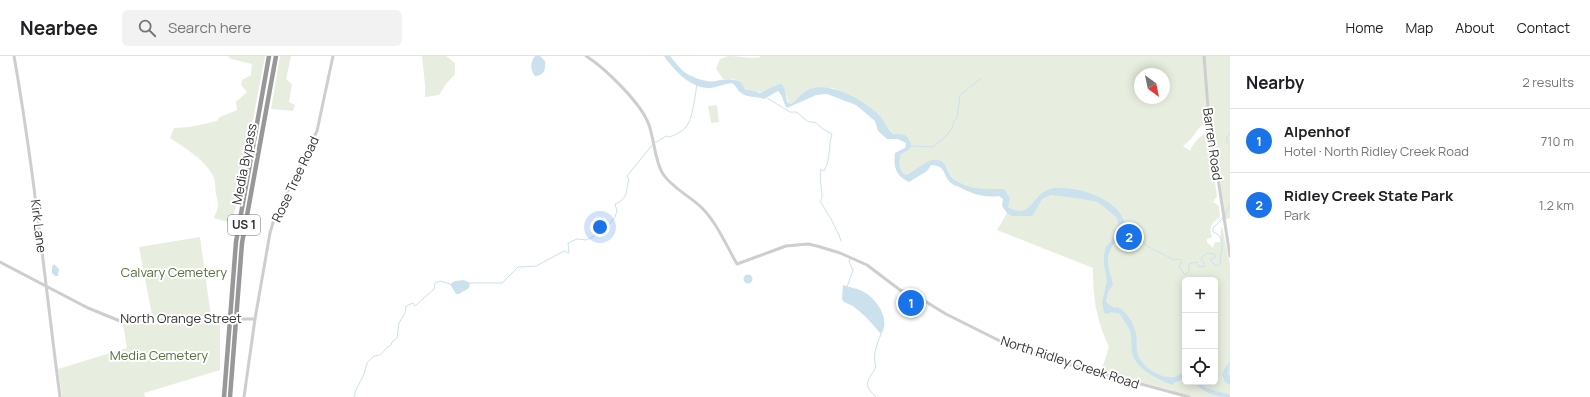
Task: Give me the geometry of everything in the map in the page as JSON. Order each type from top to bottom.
[{"type":"highway","name":"Media Bypass","points":[[224,397],[236,242],[270,56]]},
{"type":"highway","name":"Media Bypass","points":[[230,397],[242,243],[276,56]]},
{"type":"street","name":"Kirk Lane","points":[[14,56],[29,145],[43,252],[45,287],[60,397]]},
{"type":"street","name":"Rose Tree Road","points":[[244,397],[255,318],[273,223],[317,131],[333,56]]},
{"type":"street","name":"North Ridley Creek Road","points":[[586,56],[594,61],[616,82],[641,111],[649,124],[662,173],[670,182],[701,206],[737,264],[786,246],[808,244],[817,246],[840,253],[867,265],[900,290],[913,295],[946,314],[1006,343],[1067,364],[1189,397]]},
{"type":"street","name":"Barren Road","points":[[1204,56],[1208,116],[1230,256]]},
{"type":"street","name":"North Orange Street","points":[[0,262],[45,287],[88,308],[120,321],[255,318]]},
{"type":"green space","points":[[228,56],[265,56],[238,200],[231,223],[214,218],[218,208],[215,180],[206,166],[195,155],[170,138],[174,128],[190,127],[217,121],[220,117],[237,110],[236,102],[247,92],[241,85],[242,80],[251,75],[252,64],[231,59]]},
{"type":"green space","points":[[280,56],[291,56],[286,79],[292,84],[289,102],[295,105],[293,111],[271,109]]},
{"type":"green space","points":[[422,56],[446,56],[455,63],[455,74],[439,95],[425,97]]},
{"type":"green space","points":[[728,56],[752,58],[761,56],[1230,56],[1230,218],[1223,220],[1209,121],[1207,120],[1207,124],[1203,124],[1183,146],[1190,151],[1197,140],[1207,132],[1217,196],[1213,202],[1219,206],[1220,216],[1211,227],[1212,237],[1207,239],[1207,242],[1213,248],[1215,242],[1220,242],[1222,226],[1230,264],[1230,397],[1182,397],[1171,390],[1101,372],[1109,347],[1101,327],[1096,308],[1093,268],[997,230],[1007,213],[1022,212],[1014,211],[1008,207],[1004,189],[979,189],[970,187],[962,184],[950,175],[947,167],[927,162],[918,169],[906,175],[900,168],[900,160],[901,154],[909,150],[912,146],[909,139],[893,134],[887,126],[852,97],[833,88],[813,88],[806,90],[791,104],[788,102],[785,90],[779,84],[766,91],[750,91],[734,79],[723,79],[716,69],[720,59]]},
{"type":"green space","points":[[717,105],[719,122],[711,123],[708,106]]},
{"type":"green space","name":"Calvary Cemetery","points":[[200,237],[211,317],[153,317],[139,247]]},
{"type":"green space","name":"Media Cemetery","points":[[220,323],[220,370],[144,393],[145,397],[62,397],[58,369],[127,348],[123,324]]},
{"type":"water","points":[[535,56],[540,56],[545,61],[545,69],[538,76],[535,76],[531,66]]},
{"type":"water","points":[[664,56],[670,56],[683,71],[703,80],[712,81],[732,79],[741,82],[745,89],[760,93],[782,84],[785,90],[787,102],[791,104],[805,91],[816,88],[825,88],[845,93],[864,103],[878,114],[893,134],[903,135],[909,139],[912,146],[909,150],[901,154],[900,168],[903,173],[906,175],[927,162],[939,160],[945,164],[955,180],[966,186],[1004,189],[1010,198],[1008,207],[1016,211],[1022,211],[1027,208],[1046,190],[1054,188],[1076,189],[1087,192],[1109,203],[1117,210],[1123,219],[1126,229],[1116,240],[1109,254],[1108,264],[1113,285],[1108,292],[1106,302],[1114,308],[1120,308],[1129,318],[1136,334],[1137,350],[1140,360],[1153,372],[1164,376],[1174,377],[1182,373],[1182,380],[1175,382],[1173,385],[1156,378],[1140,366],[1133,356],[1130,331],[1120,314],[1111,312],[1108,314],[1104,313],[1102,302],[1107,281],[1104,255],[1106,246],[1112,240],[1119,226],[1117,218],[1098,202],[1051,195],[1042,199],[1033,215],[1012,216],[1007,213],[1002,206],[1003,199],[999,196],[979,195],[954,185],[948,180],[940,167],[931,165],[927,171],[909,182],[905,180],[896,170],[895,153],[905,148],[906,143],[898,139],[887,139],[878,131],[875,121],[856,105],[827,94],[816,95],[787,108],[778,91],[764,99],[744,95],[732,83],[710,88],[703,87],[684,78]]},
{"type":"water","points":[[54,264],[59,269],[58,276],[55,276],[52,273],[52,267]]},
{"type":"water","points":[[748,274],[753,279],[748,284],[743,279]]},
{"type":"water","points":[[464,280],[470,283],[469,288],[459,294],[456,294],[450,284],[455,281]]},
{"type":"water","points":[[843,285],[862,291],[869,295],[878,305],[883,316],[884,323],[884,328],[881,334],[866,317],[853,306],[844,302],[842,299]]},
{"type":"water","points":[[1230,362],[1228,374],[1230,376],[1230,385],[1225,382],[1222,374]]},
{"type":"water","points":[[1197,385],[1203,385],[1206,388],[1230,395],[1230,397],[1210,394]]},
{"type":"waterway","points":[[912,146],[933,147],[947,135],[957,118],[960,95],[980,79]]},
{"type":"waterway","points":[[470,283],[502,283],[518,267],[536,266],[564,251],[569,253],[568,243],[577,239],[586,240],[596,235],[601,235],[615,217],[617,211],[615,204],[625,197],[629,180],[627,176],[653,144],[666,136],[670,137],[679,133],[688,123],[692,113],[697,84]]},
{"type":"waterway","points":[[767,98],[790,112],[796,112],[807,121],[815,122],[832,134],[828,162],[824,171],[821,169],[820,176],[822,198],[820,201],[831,219],[841,241]]},
{"type":"waterway","points":[[1230,134],[1227,137],[1227,142],[1230,145]]},
{"type":"waterway","points":[[1225,215],[1230,205]]},
{"type":"waterway","points":[[1125,223],[1136,225],[1141,230],[1142,241],[1146,245],[1173,260],[1179,259],[1182,261],[1179,267],[1185,275],[1189,271],[1189,264],[1197,262],[1198,266],[1204,267],[1201,258],[1207,253],[1214,254],[1216,257],[1210,260],[1216,266],[1220,264],[1222,240],[1220,236],[1213,232],[1213,228],[1223,218]]},
{"type":"waterway","points":[[847,287],[853,270],[849,262],[850,259]]},
{"type":"waterway","points":[[354,397],[367,363],[374,356],[381,354],[397,338],[399,323],[405,313],[406,306],[413,303],[415,306],[434,289],[435,283],[440,281],[450,284]]},
{"type":"waterway","points":[[876,397],[867,385],[876,366],[875,354],[881,334]]},
{"type":"place","name":"Ridley Creek State Park","points":[[1129,237]]},
{"type":"place","name":"Alpenhof","points":[[911,303]]}]
